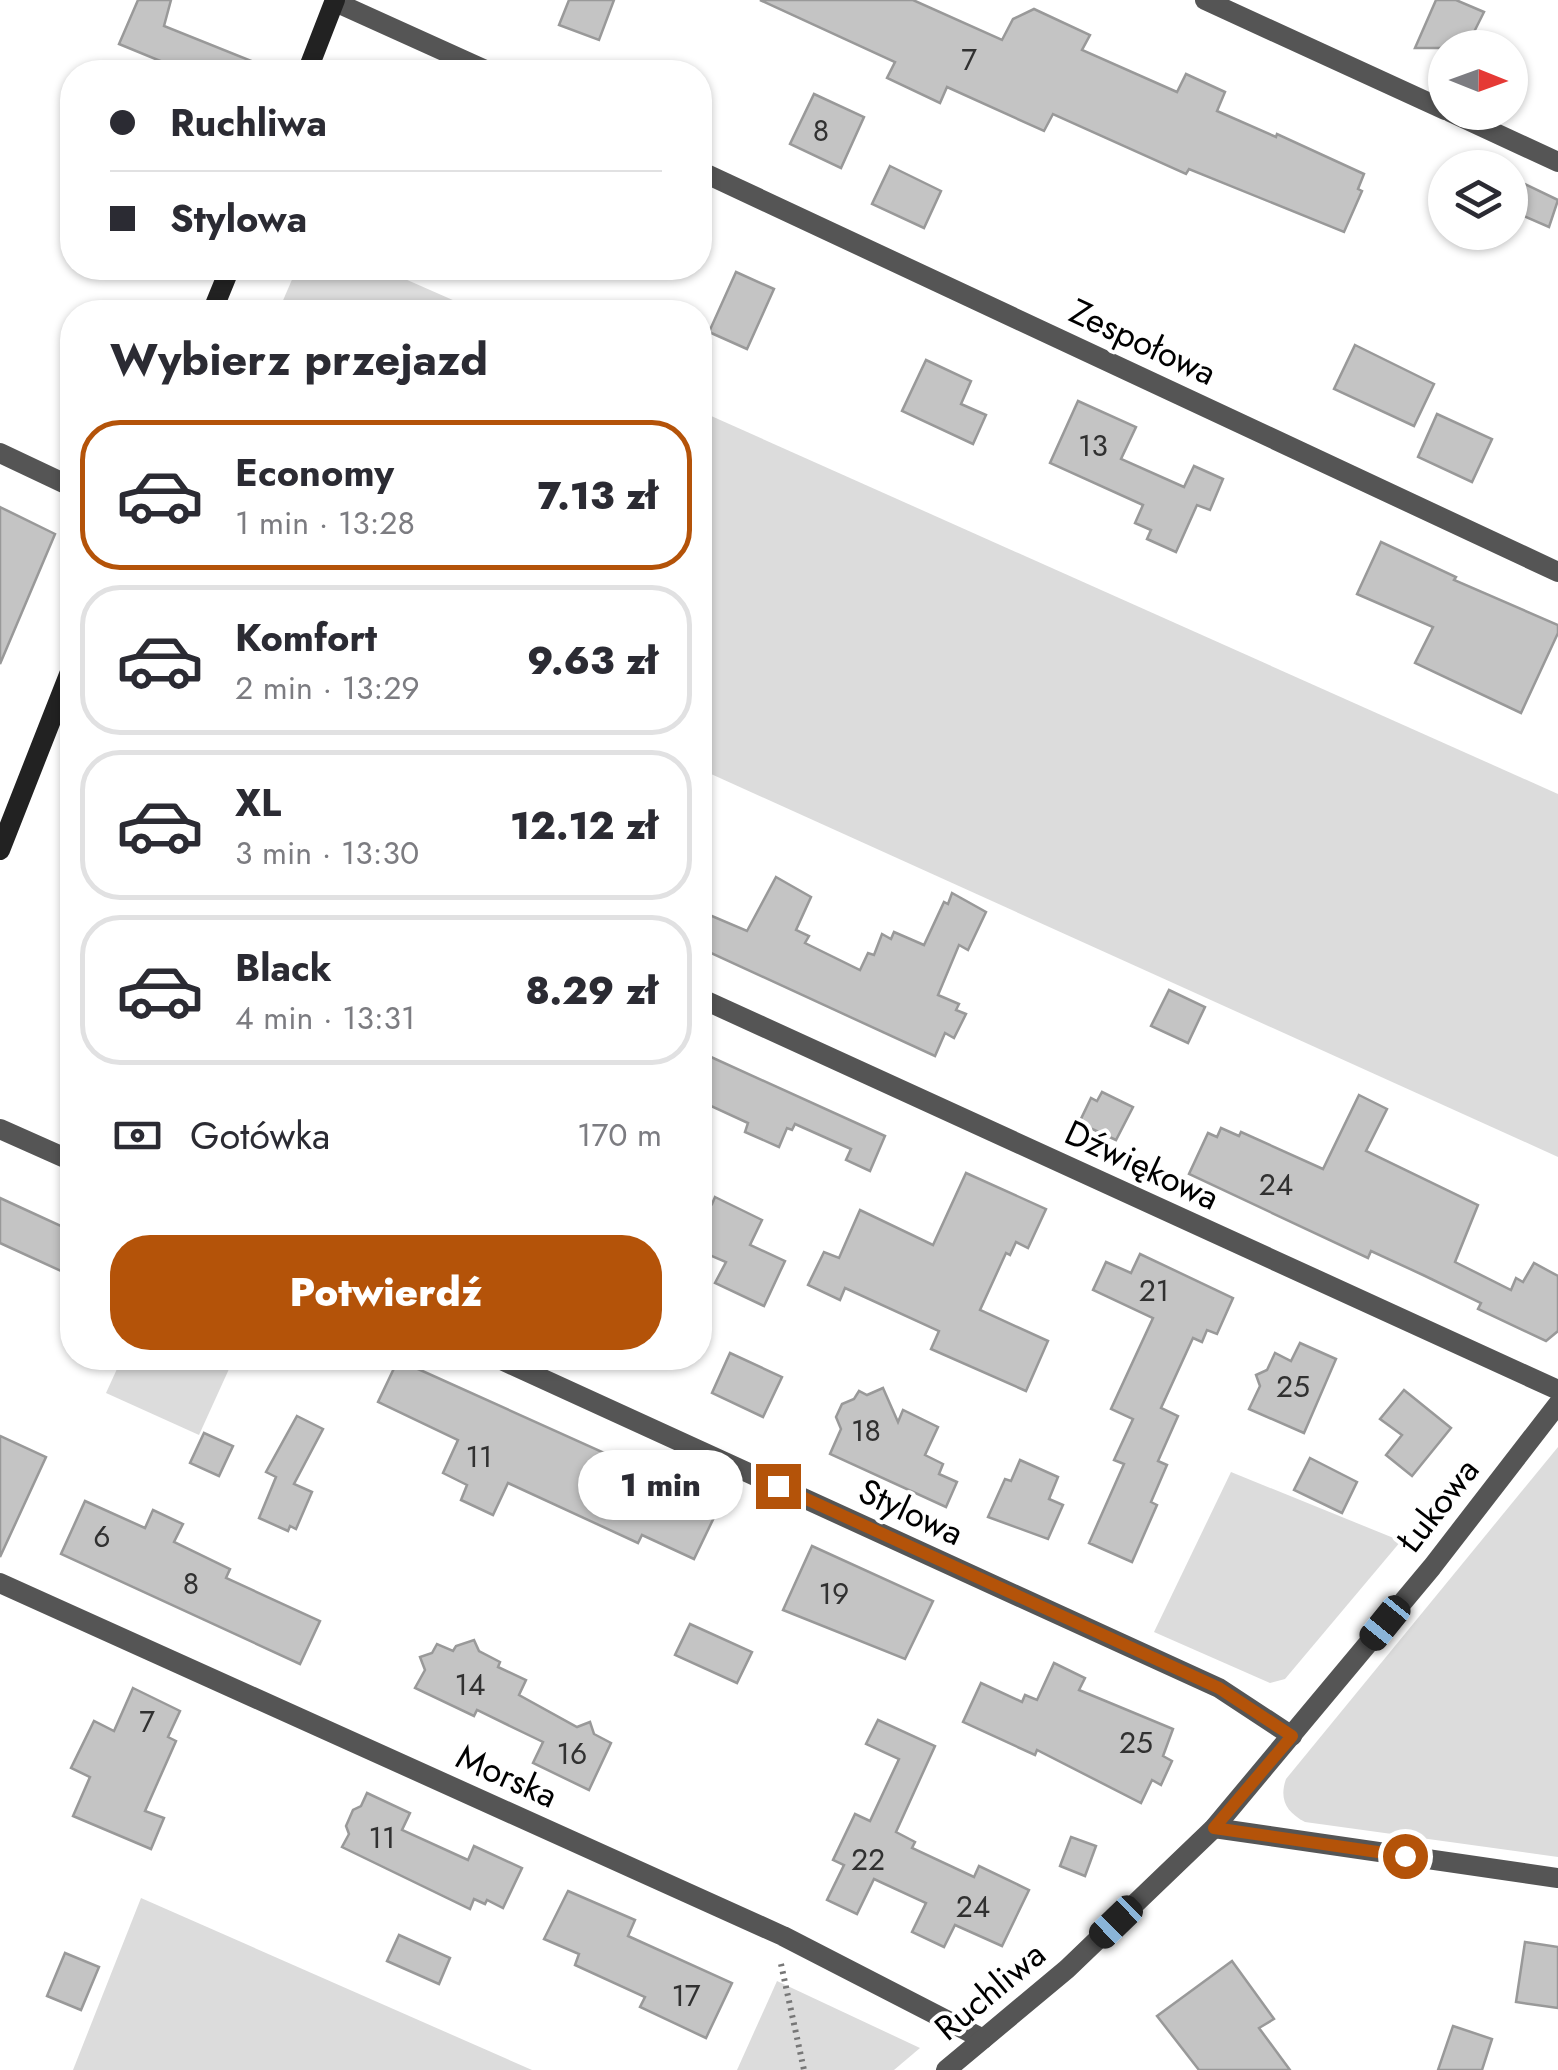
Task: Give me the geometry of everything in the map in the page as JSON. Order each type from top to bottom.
[{"type":"street","points":[[1205,0],[1428,102]]},
{"type":"street","points":[[312,60],[335,1],[464,60]]},
{"type":"street","points":[[1489,130],[1558,162]]},
{"type":"street","name":"Zespołowa","points":[[712,177],[1558,572]]},
{"type":"street","points":[[0,453],[60,481]]},
{"type":"street","points":[[0,850],[60,719]]},
{"type":"street","name":"Dźwiękowa","points":[[712,1003],[1558,1390]]},
{"type":"street","points":[[0,1130],[60,1157]]},
{"type":"street","name":"Stylowa","points":[[523,1370],[1219,1688],[1292,1736]]},
{"type":"street","name":"Łukowa","points":[[1214,1828],[1432,1567],[1558,1404]]},
{"type":"street","name":"Morska","points":[[0,1583],[783,1936],[983,2039]]},
{"type":"street","points":[[1214,1828],[1558,1878]]},
{"type":"street","name":"Ruchliwa","points":[[946,2070],[1067,1969],[1214,1828]]},
{"type":"path","points":[[783,1936],[781,1964],[804,2070]]},
{"type":"shaded area","points":[[292,280],[407,280],[453,300],[283,300]]},
{"type":"shaded area","points":[[712,416],[1558,794],[1558,1157],[712,774]]},
{"type":"shaded area","points":[[117,1370],[229,1370],[199,1435],[106,1393]]},
{"type":"shaded area","points":[[1558,1447],[1558,1857],[1298,1818],[1284,1799],[1286,1779]]},
{"type":"shaded area","points":[[1231,1472],[1401,1541],[1285,1679],[1270,1683],[1154,1632]]},
{"type":"shaded area","points":[[141,1898],[532,2070],[73,2070]]},
{"type":"shaded area","points":[[777,1981],[920,2048],[894,2070],[737,2070]]},
{"type":"building","points":[[138,0],[171,0],[164,26],[249,60],[158,60],[119,44]]},
{"type":"building","points":[[569,0],[614,0],[599,40],[559,25]]},
{"type":"building","points":[[760,0],[913,0],[1002,40],[1013,19],[1034,9],[1090,35],[1082,50],[1177,92],[1186,74],[1225,92],[1217,111],[1364,174],[1358,189],[1362,191],[1344,232],[1189,169],[1186,174],[1053,114],[1044,131],[947,87],[940,103],[887,78],[895,62]]},
{"type":"building","points":[[1436,0],[1456,0],[1484,12],[1475,30],[1428,30],[1428,48],[1415,48]]},
{"type":"building","points":[[814,94],[864,117],[841,168],[790,144]]},
{"type":"building","points":[[890,166],[941,191],[924,228],[872,204]]},
{"type":"building","points":[[1528,186],[1558,200],[1549,227],[1528,218]]},
{"type":"building","points":[[736,272],[774,289],[747,349],[712,333]]},
{"type":"building","points":[[1355,345],[1434,384],[1414,426],[1334,389]]},
{"type":"building","points":[[926,360],[971,381],[961,404],[986,415],[973,444],[902,411]]},
{"type":"building","points":[[1078,401],[1136,427],[1121,459],[1184,487],[1194,466],[1223,479],[1210,510],[1197,505],[1176,552],[1147,539],[1151,530],[1135,523],[1143,505],[1050,463]]},
{"type":"building","points":[[1437,414],[1492,439],[1472,482],[1418,457]]},
{"type":"building","points":[[0,507],[55,534],[0,664]]},
{"type":"building","points":[[1381,542],[1456,577],[1454,580],[1558,625],[1558,633],[1521,713],[1415,663],[1433,627],[1357,594]]},
{"type":"building","points":[[776,877],[811,897],[796,930],[809,936],[805,943],[860,970],[868,953],[874,955],[882,934],[891,939],[894,932],[924,945],[952,893],[986,912],[968,950],[959,945],[938,995],[959,1004],[956,1010],[966,1014],[954,1038],[945,1033],[935,1056],[712,954],[712,916],[747,931]]},
{"type":"building","points":[[1169,990],[1205,1007],[1188,1043],[1151,1026]]},
{"type":"building","points":[[712,1057],[885,1136],[870,1171],[846,1160],[851,1149],[795,1124],[792,1130],[787,1128],[779,1147],[745,1132],[748,1123],[712,1106]]},
{"type":"building","points":[[1102,1092],[1133,1107],[1116,1140],[1079,1123],[1091,1098],[1097,1101]]},
{"type":"building","points":[[1359,1095],[1387,1109],[1366,1151],[1478,1205],[1455,1262],[1511,1290],[1516,1278],[1523,1282],[1534,1263],[1558,1276],[1558,1331],[1546,1341],[1478,1309],[1481,1303],[1423,1275],[1371,1251],[1368,1258],[1189,1174],[1208,1133],[1217,1137],[1221,1128],[1239,1136],[1241,1132],[1323,1169]]},
{"type":"building","points":[[966,1173],[1046,1209],[1028,1248],[1016,1242],[1010,1255],[1006,1253],[980,1310],[1048,1341],[1026,1391],[931,1349],[939,1331],[845,1288],[840,1300],[808,1285],[824,1252],[839,1258],[860,1210],[933,1245]]},
{"type":"building","points":[[715,1197],[762,1220],[750,1245],[785,1261],[764,1306],[715,1283],[726,1262],[712,1256]]},
{"type":"building","points":[[0,1198],[60,1226],[60,1270],[0,1243]]},
{"type":"building","points":[[1140,1254],[1233,1298],[1217,1334],[1207,1330],[1202,1342],[1193,1338],[1161,1408],[1178,1416],[1158,1461],[1167,1465],[1151,1502],[1157,1505],[1132,1562],[1089,1543],[1124,1464],[1114,1460],[1133,1419],[1111,1409],[1153,1318],[1093,1290],[1106,1262],[1131,1273]]},
{"type":"building","points":[[1300,1343],[1336,1359],[1304,1433],[1249,1409],[1260,1386],[1256,1375],[1267,1370],[1275,1353],[1291,1361]]},
{"type":"building","points":[[730,1353],[782,1377],[763,1417],[712,1393]]},
{"type":"building","points":[[393,1370],[420,1370],[720,1505],[694,1559],[642,1535],[638,1543],[508,1483],[493,1515],[461,1500],[467,1485],[443,1473],[458,1440],[378,1402]]},
{"type":"building","points":[[883,1388],[898,1422],[903,1410],[938,1427],[925,1455],[943,1464],[939,1474],[957,1482],[946,1507],[830,1454],[841,1429],[836,1417],[842,1404],[854,1399],[859,1391],[867,1395]]},
{"type":"building","points":[[1404,1390],[1451,1428],[1412,1476],[1386,1455],[1402,1435],[1380,1419]]},
{"type":"building","points":[[297,1416],[323,1429],[294,1484],[312,1492],[296,1529],[290,1526],[288,1531],[259,1518],[276,1477],[266,1472]]},
{"type":"building","points":[[204,1433],[233,1446],[219,1476],[190,1463]]},
{"type":"building","points":[[0,1436],[46,1457],[0,1557]]},
{"type":"building","points":[[1310,1458],[1357,1482],[1342,1513],[1294,1490]]},
{"type":"building","points":[[1020,1460],[1058,1477],[1049,1499],[1063,1505],[1048,1539],[988,1517],[1005,1479],[1011,1481]]},
{"type":"building","points":[[85,1501],[145,1528],[153,1510],[183,1524],[174,1542],[230,1569],[226,1578],[320,1621],[300,1664],[61,1554]]},
{"type":"building","points":[[812,1546],[933,1601],[905,1659],[783,1610]]},
{"type":"building","points":[[690,1624],[752,1652],[737,1683],[675,1655]]},
{"type":"building","points":[[474,1640],[479,1651],[500,1662],[498,1667],[526,1680],[519,1695],[577,1727],[590,1722],[594,1734],[611,1743],[589,1790],[533,1763],[543,1742],[477,1710],[474,1716],[415,1688],[425,1670],[420,1657],[432,1653],[437,1644],[453,1651],[456,1646]]},
{"type":"building","points":[[1054,1663],[1085,1678],[1079,1690],[1173,1729],[1163,1756],[1172,1761],[1161,1785],[1152,1780],[1141,1803],[1037,1750],[1035,1755],[963,1722],[981,1683],[1022,1702],[1025,1695],[1037,1700]]},
{"type":"building","points":[[133,1688],[180,1711],[168,1737],[176,1741],[145,1811],[164,1818],[151,1849],[73,1816],[90,1777],[71,1768],[94,1721],[114,1731]]},
{"type":"building","points":[[878,1720],[935,1746],[896,1832],[915,1842],[912,1848],[974,1877],[979,1866],[1029,1890],[1002,1946],[955,1925],[944,1947],[912,1932],[926,1903],[874,1879],[857,1914],[827,1900],[844,1865],[833,1860],[855,1814],[870,1821],[899,1759],[866,1744]]},
{"type":"building","points":[[367,1793],[410,1813],[402,1830],[468,1860],[474,1846],[522,1868],[503,1908],[474,1899],[470,1909],[342,1847],[349,1834],[346,1826],[353,1810],[361,1806]]},
{"type":"building","points":[[1071,1837],[1096,1846],[1085,1876],[1060,1866]]},
{"type":"building","points":[[568,1891],[635,1920],[628,1936],[732,1983],[706,2038],[640,2007],[645,1997],[575,1965],[579,1954],[544,1939]]},
{"type":"building","points":[[399,1935],[450,1958],[439,1984],[387,1961]]},
{"type":"building","points":[[1525,1942],[1558,1947],[1558,2008],[1516,2002]]},
{"type":"building","points":[[65,1953],[99,1967],[81,2010],[47,1996]]},
{"type":"building","points":[[1232,1961],[1274,2019],[1259,2028],[1290,2070],[1199,2070],[1157,2016]]},
{"type":"building","points":[[1453,2026],[1492,2039],[1482,2070],[1438,2070]]},
{"type":"route","points":[[778,1486],[1219,1688],[1292,1736],[1214,1828],[1405,1856]]}]
